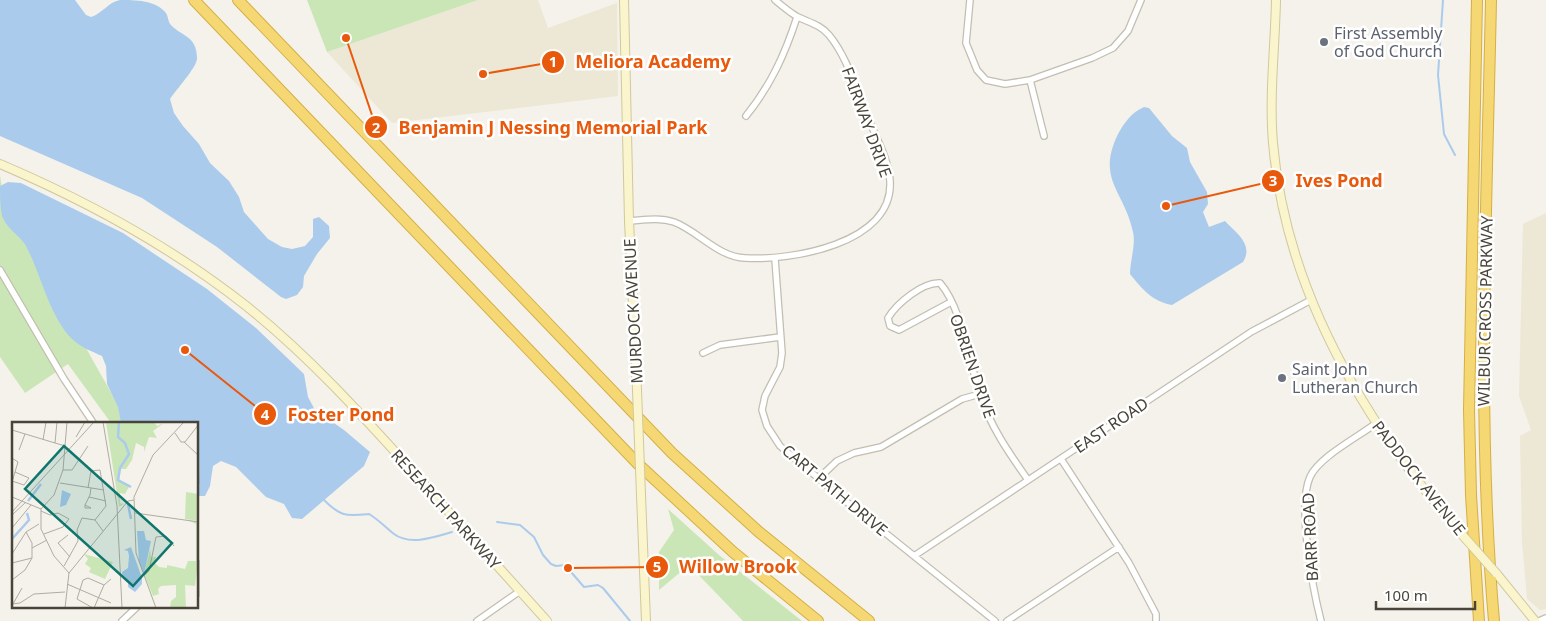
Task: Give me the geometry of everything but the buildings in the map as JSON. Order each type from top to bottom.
[{"type":"highway","points":[[194,0],[638,464],[733,552],[818,621]]},
{"type":"highway","points":[[238,0],[672,453],[772,543],[869,621]]},
{"type":"highway","name":"WILBUR CROSS PARKWAY","points":[[1477,0],[1469,401],[1471,495],[1479,621]]},
{"type":"highway","name":"WILBUR CROSS PARKWAY","points":[[1491,0],[1483,394],[1487,530],[1494,621]]},
{"type":"main road","name":"MURDOCK AVENUE","points":[[624,0],[629,221],[646,621]]},
{"type":"main road","name":"PADDOCK AVENUE","points":[[1276,0],[1271,97],[1274,155],[1289,234],[1311,300],[1344,370],[1375,424],[1419,484],[1537,621]]},
{"type":"main road","name":"RESEARCH PARKWAY","points":[[0,164],[88,204],[137,231],[196,269],[245,305],[334,386],[547,621]]},
{"type":"street","name":"FAIRWAY DRIVE","points":[[629,221],[655,219],[674,222],[716,248],[742,258],[774,258],[814,252],[848,239],[867,227],[881,214],[888,198],[890,181],[883,156],[842,52],[827,32],[814,23],[797,16],[775,0]]},
{"type":"street","points":[[970,0],[966,43],[977,70],[986,80],[1005,84],[1030,80],[1092,58],[1113,48],[1128,31],[1141,0]]},
{"type":"street","points":[[746,116],[758,101],[785,55],[797,16]]},
{"type":"street","points":[[1030,80],[1044,136]]},
{"type":"street","name":"CART PATH DRIVE","points":[[774,258],[782,353],[780,367],[765,396],[762,410],[767,426],[780,446],[818,479],[995,621]]},
{"type":"street","points":[[0,270],[64,380],[93,422]]},
{"type":"street","name":"OBRIEN DRIVE","points":[[951,302],[899,330],[890,326],[888,318],[894,308],[931,282],[940,282],[951,302],[971,358],[980,394],[999,437],[1028,480]]},
{"type":"street","name":"EAST ROAD","points":[[914,556],[1250,332],[1311,300]]},
{"type":"street","points":[[703,353],[720,345],[780,337]]},
{"type":"street","points":[[818,479],[837,461],[854,453],[881,447],[962,398],[980,394]]},
{"type":"street","name":"BARR ROAD","points":[[1321,621],[1312,584],[1307,533],[1306,490],[1310,476],[1323,462],[1375,424]]},
{"type":"street","points":[[1060,459],[1118,547],[1156,614],[1156,621]]},
{"type":"street","points":[[1007,621],[1118,547]]},
{"type":"street","points":[[476,621],[520,591]]},
{"type":"street","points":[[122,621],[136,608]]},
{"type":"street","points":[[1537,621],[1546,618]]},
{"type":"shaded area","points":[[478,0],[538,0],[548,28],[617,3],[618,96],[392,123],[327,52]]},
{"type":"shaded area","points":[[1546,213],[1546,609],[1540,610],[1527,599],[1522,542],[1520,436],[1531,430],[1519,396],[1523,224]]},
{"type":"green space","points":[[307,0],[478,0],[327,52]]},
{"type":"green space","points":[[0,176],[5,204],[127,421],[110,422],[68,364],[25,393],[0,357]]},
{"type":"green space","points":[[668,509],[719,555],[802,621],[743,621],[689,565],[659,590],[659,552],[674,530]]},
{"type":"water","points":[[0,0],[75,0],[86,15],[91,17],[120,0],[151,3],[162,9],[167,14],[170,24],[191,40],[196,50],[197,58],[194,67],[170,99],[174,113],[199,144],[210,163],[229,181],[239,197],[244,212],[268,239],[282,247],[292,249],[305,246],[313,237],[313,219],[319,217],[329,226],[330,238],[317,254],[304,276],[303,287],[297,295],[286,299],[281,297],[217,247],[142,198],[0,136]]},
{"type":"water","points":[[1144,107],[1149,108],[1172,136],[1187,148],[1190,162],[1207,192],[1208,204],[1203,212],[1209,227],[1225,221],[1242,239],[1246,250],[1243,262],[1172,305],[1153,298],[1130,274],[1134,242],[1133,232],[1111,174],[1112,150],[1118,134],[1129,118]]},
{"type":"water","points":[[8,182],[21,183],[123,233],[207,289],[256,328],[304,374],[308,397],[315,410],[344,430],[370,452],[364,466],[302,519],[292,518],[284,504],[266,497],[236,467],[221,461],[213,466],[210,486],[205,496],[199,496],[199,422],[121,422],[118,407],[107,384],[106,366],[102,356],[86,349],[72,339],[57,319],[26,246],[8,226],[2,216],[0,186]]},
{"type":"waterway","points":[[1443,0],[1438,75],[1444,134],[1455,155]]},
{"type":"waterway","points":[[324,500],[335,510],[344,514],[369,514],[400,538],[415,540],[452,532]]},
{"type":"waterway","points":[[497,522],[520,525],[534,537],[543,555],[551,564],[556,566],[565,565],[584,587],[598,585],[603,588],[630,621]]},
{"type":"place","name":"Benjamin J Nessing Memorial Park","points":[[346,38]]},
{"type":"place","name":"First Assembly of God Church","points":[[1324,42]]},
{"type":"place","name":"Meliora Academy","points":[[483,74]]},
{"type":"place","name":"Ives Pond","points":[[1166,206]]},
{"type":"place","name":"Foster Pond","points":[[185,350]]},
{"type":"place","name":"Saint John Lutheran Church","points":[[1282,378]]},
{"type":"place","name":"Willow Brook","points":[[568,568]]}]
